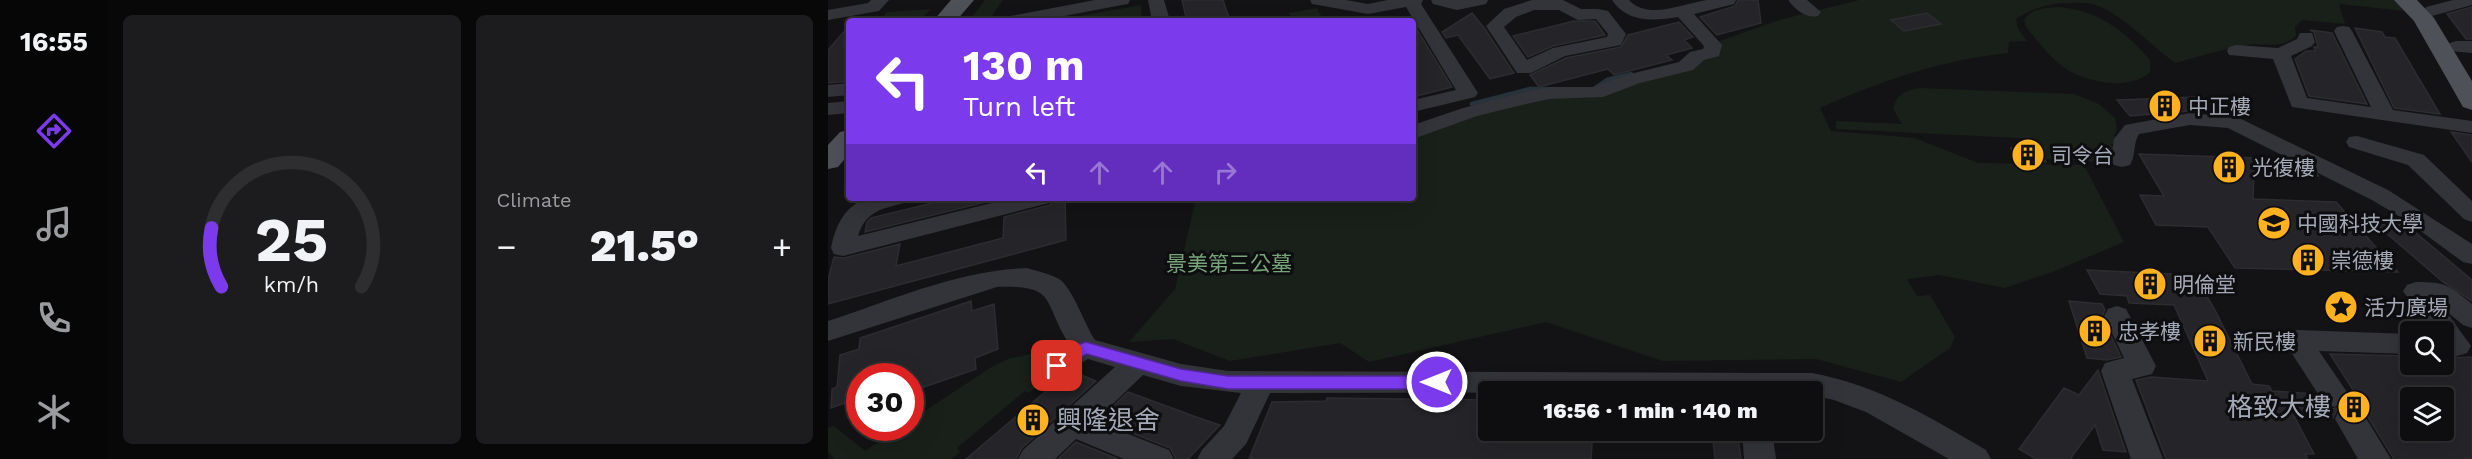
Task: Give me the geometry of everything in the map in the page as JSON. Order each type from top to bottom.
[{"type":"main road","points":[[947,18],[963,0]]},
{"type":"main road","points":[[960,18],[975,0]]},
{"type":"main road","points":[[2405,0],[2423,18],[2472,102]]},
{"type":"main road","points":[[2429,5],[2464,47],[2472,72]]},
{"type":"main road","points":[[828,161],[846,141]]},
{"type":"main road","points":[[828,175],[846,156]]},
{"type":"street","points":[[828,15],[873,7],[881,0]]},
{"type":"street","points":[[1016,18],[1016,6],[1023,0]]},
{"type":"street","points":[[1027,18],[1122,0]]},
{"type":"street","points":[[1156,0],[1160,18]]},
{"type":"street","points":[[1318,0],[1368,9],[1413,1],[1430,34],[1468,93],[1416,105]]},
{"type":"street","points":[[1439,0],[1456,5],[1480,0]]},
{"type":"street","points":[[1620,0],[1627,9],[1636,13],[1682,11],[1728,0]]},
{"type":"street","points":[[1796,0],[1812,12]]},
{"type":"street","points":[[2429,5],[2472,0]]},
{"type":"street","points":[[1530,3],[1563,5],[1578,15],[1600,13],[1606,15],[1617,34],[1615,41],[1560,52],[1524,69],[1495,26],[1510,13],[1530,3]]},
{"type":"street","points":[[1416,132],[1470,112],[1525,98],[1549,93],[1596,93],[1633,80],[1686,66],[1697,56],[1713,47],[1682,11]]},
{"type":"street","points":[[2343,31],[2385,115]]},
{"type":"street","points":[[2236,51],[2281,54],[2306,42],[2306,37]]},
{"type":"street","points":[[2281,54],[2299,103],[2472,127]]},
{"type":"street","points":[[828,91],[846,89]]},
{"type":"street","points":[[828,109],[846,108]]},
{"type":"street","points":[[2122,160],[2126,139],[2132,129],[2190,118],[2232,122],[2380,195],[2415,216],[2472,256]]},
{"type":"street","points":[[2357,142],[2404,154],[2416,160],[2472,214]]},
{"type":"street","points":[[884,201],[865,206],[847,227],[843,248],[1029,201]]},
{"type":"street","points":[[828,331],[971,284],[997,278],[1027,277],[1050,286],[1058,294],[1073,328],[1086,348],[1201,379],[1228,382],[1478,384]]},
{"type":"street","points":[[2438,321],[2416,291],[2439,291],[2472,318]]},
{"type":"street","points":[[2117,316],[2142,366],[2115,371],[2147,459]]},
{"type":"street","points":[[2375,459],[2297,340],[2400,344]]},
{"type":"street","points":[[1046,375],[1068,357],[1086,348]]},
{"type":"street","points":[[1034,459],[1137,363]]},
{"type":"street","points":[[1213,459],[1235,435],[1260,382]]},
{"type":"street","points":[[1823,387],[1842,391],[1892,411],[1975,459]]},
{"type":"street","points":[[1071,424],[1158,459]]},
{"type":"street","points":[[1758,441],[1760,459]]},
{"type":"green space","points":[[985,0],[1003,0],[990,18],[971,18]]},
{"type":"green space","name":"景美第三公墓","points":[[1859,0],[2396,0],[2405,11],[2339,4],[2345,24],[2302,20],[2295,27],[2296,36],[2284,43],[2247,45],[2175,63],[2113,13],[2085,3],[2051,5],[2033,10],[2016,19],[2018,29],[2027,41],[2009,42],[2008,53],[1935,66],[1865,89],[1820,108],[1831,131],[1915,138],[1978,163],[2084,165],[2124,242],[2055,271],[2005,288],[1939,275],[1907,279],[1917,296],[1930,295],[1955,337],[1950,348],[1901,382],[1816,359],[1663,361],[1546,322],[1369,362],[1340,343],[1230,361],[1173,339],[1129,342],[1175,289],[1195,201],[1416,201],[1416,134],[1431,127],[1548,97],[1655,75],[1714,43],[1779,20]]},
{"type":"green space","points":[[1141,5],[1142,18],[1069,18]]},
{"type":"green space","points":[[2059,7],[2086,12],[2121,31],[2150,60],[2150,72],[2131,82],[2119,83],[2093,80],[2062,66],[2026,27],[2024,20],[2035,11]]},
{"type":"green space","points":[[1317,8],[1322,18],[1292,18],[1289,13]]},
{"type":"green space","points":[[931,9],[922,18],[881,18],[887,12]]},
{"type":"green space","points":[[1920,88],[2074,94],[2099,104],[2115,118],[2117,130],[2114,135],[2118,144],[2111,144],[2122,163],[2045,159],[2037,139],[1836,129],[1836,121],[1902,124],[1893,109],[1897,99],[1906,92]]},
{"type":"green space","points":[[1044,351],[1046,356],[1067,361],[1029,393],[1025,391],[957,448],[960,452],[952,459],[835,459],[828,452],[828,428],[834,426],[846,436],[846,441],[853,441],[865,451],[880,441],[924,441],[924,411],[993,366],[1008,359]]},
{"type":"building","points":[[1182,0],[1223,0],[1229,18],[1186,18]]},
{"type":"building","points":[[1738,0],[1758,0],[1761,23],[1717,35],[1700,17],[1735,6]]},
{"type":"building","points":[[2472,7],[2472,39],[2466,39],[2447,14]]},
{"type":"building","points":[[1472,13],[1514,73],[1490,79],[1458,35],[1446,38],[1442,32]]},
{"type":"building","points":[[1927,13],[1941,24],[1904,31],[1891,20]]},
{"type":"building","points":[[1574,21],[1595,21],[1605,35],[1553,46],[1528,57],[1513,36]]},
{"type":"building","points":[[1679,22],[1693,37],[1684,40],[1692,48],[1666,55],[1672,60],[1614,75],[1608,69],[1539,87],[1530,75],[1566,58],[1621,47],[1628,35]]},
{"type":"building","points":[[1416,28],[1452,87],[1416,96]]},
{"type":"building","points":[[2355,28],[2382,32],[2385,37],[2395,38],[2440,114],[2394,108]]},
{"type":"building","points":[[846,29],[846,81],[828,83],[828,50]]},
{"type":"building","points":[[2310,30],[2332,33],[2367,104],[2309,96],[2295,59],[2306,51],[2315,51],[2314,47],[2318,47],[2314,32]]},
{"type":"building","name":"中正樓","points":[[2198,97],[2213,112],[2190,111],[2130,116],[2117,100]]},
{"type":"building","points":[[2451,132],[2472,135],[2472,162]]},
{"type":"building","name":"司令台","points":[[2011,148],[2040,149],[2046,162],[2016,161]]},
{"type":"building","points":[[2139,154],[2284,159],[2319,176],[2254,174],[2253,199],[2336,202],[2398,272],[2235,268],[2208,227],[2156,225],[2140,195],[2164,196]]},
{"type":"building","points":[[941,201],[990,201],[865,232],[867,222],[871,218]]},
{"type":"building","points":[[1053,201],[1065,201],[1066,240],[828,304],[828,280],[834,257],[844,258],[900,244],[896,266],[1003,238],[1004,217],[1050,205]]},
{"type":"building","points":[[2403,222],[2472,280],[2472,301],[2443,282],[2377,225]]},
{"type":"building","points":[[2087,270],[2194,275],[2214,308],[2252,384],[2269,386],[2272,391],[2315,394],[2322,404],[2333,409],[2345,405],[2351,396],[2357,396],[2330,354],[2400,356],[2400,375],[2454,375],[2454,358],[2472,357],[2472,459],[2394,459],[2363,409],[2351,405],[2338,408],[2333,418],[2294,416],[2314,454],[2305,454],[2308,459],[2166,459],[2136,380],[2151,377],[2208,381],[2174,305],[2129,303],[2127,296],[2100,294]]},
{"type":"building","points":[[971,301],[972,311],[994,304],[998,349],[975,358],[976,369],[924,387],[924,363],[846,363],[846,403],[831,408],[832,389],[837,387],[840,355],[859,349],[860,338]]},
{"type":"building","name":"忠孝樓","points":[[2069,301],[2102,304],[2105,310],[2102,317],[2121,357],[2107,360],[2087,358]]},
{"type":"building","points":[[2098,370],[2126,452],[2103,450],[2095,425],[2070,459],[2036,459],[2019,449],[2064,388],[2079,395]]},
{"type":"building","name":"興隆退舍","points":[[1074,372],[1096,381],[1022,448],[1016,459],[966,459],[1052,386]]},
{"type":"building","points":[[1128,392],[1220,425],[1188,459],[1176,459],[1170,448],[1099,420]]},
{"type":"building","points":[[1327,398],[1478,400],[1478,441],[1592,441],[1591,459],[1249,459],[1272,402],[1326,401]]},
{"type":"building","points":[[1713,441],[1739,441],[1741,459],[1715,459]]},
{"type":"building","points":[[1076,442],[1118,459],[1058,459]]},
{"type":"waterway","points":[[1595,88],[1607,80],[1631,74]]},
{"type":"waterway","points":[[1472,104],[1530,89],[1547,89]]},
{"type":"place","name":"中正樓","points":[[2165,106]]},
{"type":"place","name":"司令台","points":[[2028,155]]},
{"type":"place","name":"光復樓","points":[[2229,167]]},
{"type":"place","name":"中國科技大學","points":[[2274,223]]},
{"type":"place","name":"崇德樓","points":[[2308,260]]},
{"type":"place","name":"明倫堂","points":[[2150,284]]},
{"type":"place","name":"活力廣場","points":[[2341,307]]},
{"type":"place","name":"忠孝樓","points":[[2095,331]]},
{"type":"place","name":"新民樓","points":[[2210,341]]},
{"type":"place","name":"格致大樓","points":[[2354,407]]},
{"type":"place","name":"興隆退舍","points":[[1033,420]]},
{"type":"route","points":[[1057,366],[1068,357],[1086,348],[1181,375],[1228,382],[1437,382]]}]
